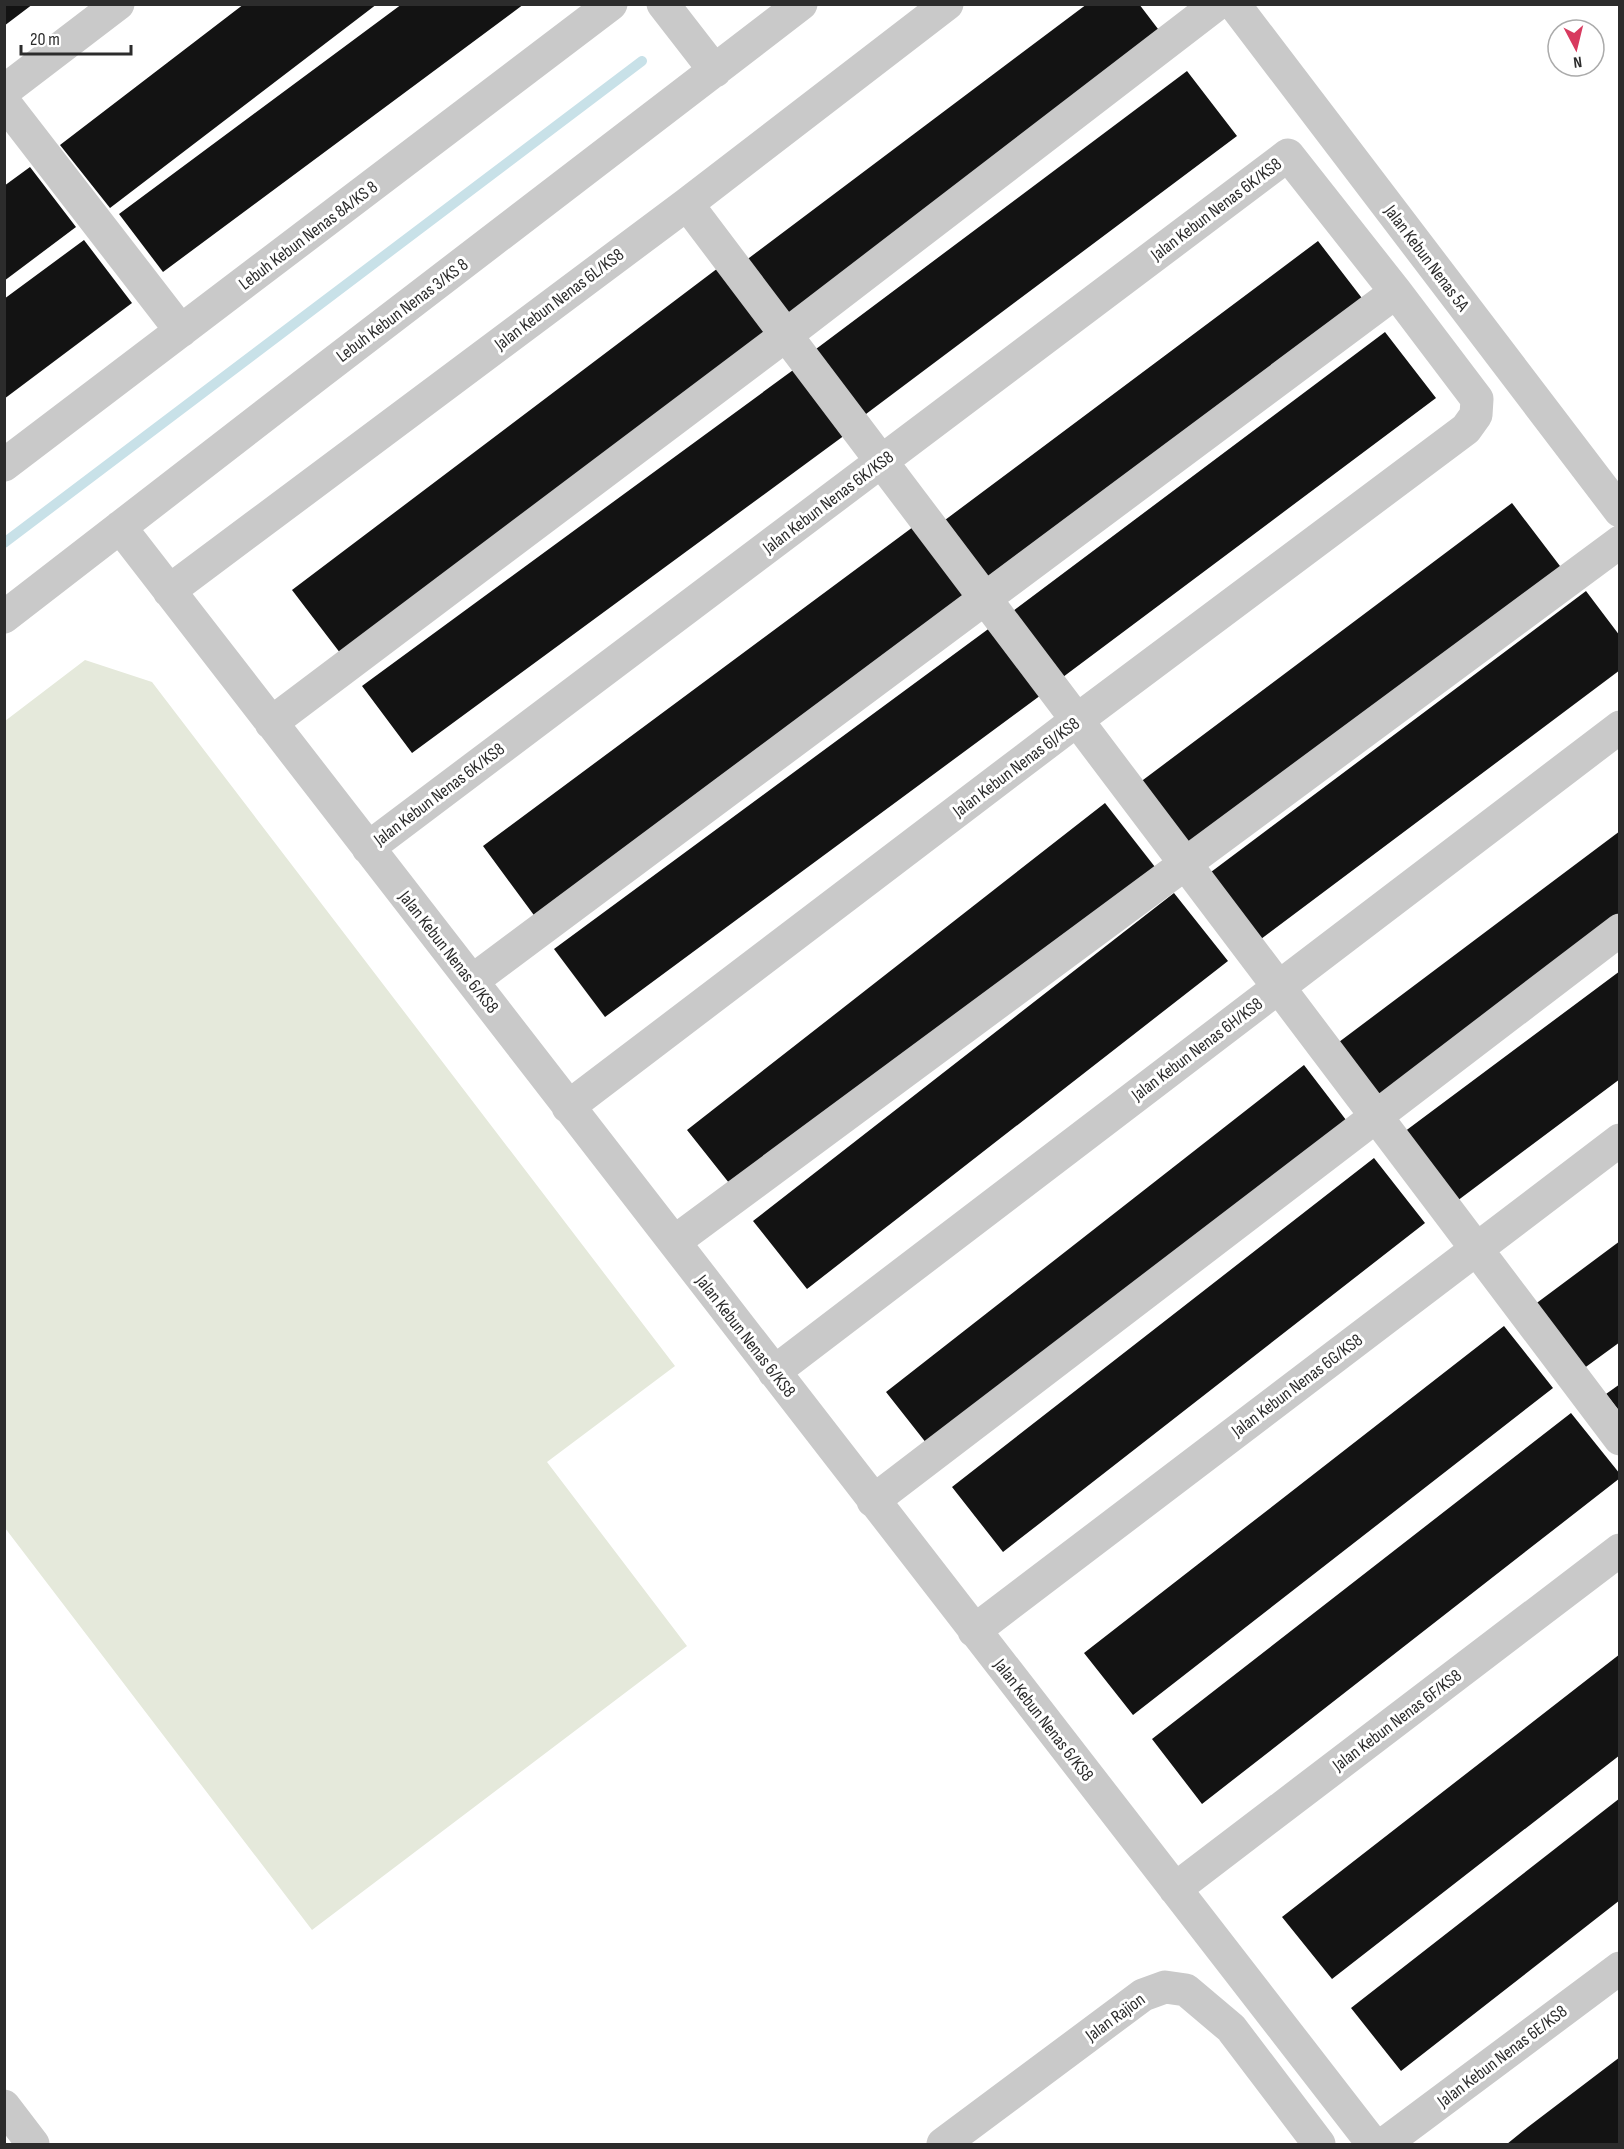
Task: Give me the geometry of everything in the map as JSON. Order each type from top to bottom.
[{"type":"street","points":[[4,91],[118,4]]},
{"type":"street","name":"Lebuh Kebun Nenas 8A/KS 8","points":[[4,465],[611,4]]},
{"type":"street","points":[[663,4],[715,71]]},
{"type":"street","name":"Lebuh Kebun Nenas 3/KS 8","points":[[4,617],[801,4]]},
{"type":"street","name":"Jalan Kebun Nenas 6L/KS8","points":[[169,591],[687,204],[947,4]]},
{"type":"street","points":[[271,723],[786,335],[1217,4]]},
{"type":"street","name":"Jalan Kebun Nenas 5A","points":[[1234,4],[1620,511]]},
{"type":"street","points":[[4,102],[181,331]]},
{"type":"street","name":"Jalan Kebun Nenas 6K/KS8","points":[[368,848],[1287,155],[1396,292]]},
{"type":"street","points":[[687,204],[1620,1439]]},
{"type":"street","points":[[471,981],[1396,292]]},
{"type":"street","name":"Jalan Kebun Nenas 6J/KS8","points":[[568,1107],[1077,720],[1466,429],[1476,415],[1477,399],[1396,292]]},
{"type":"street","name":"Jalan Kebun Nenas 6/KS8","points":[[120,527],[1373,2145]]},
{"type":"street","points":[[674,1242],[1620,542]]},
{"type":"street","name":"Jalan Kebun Nenas 6H/KS8","points":[[774,1372],[1620,727]]},
{"type":"street","points":[[873,1500],[1620,930]]},
{"type":"street","name":"Jalan Kebun Nenas 6G/KS8","points":[[974,1631],[1620,1140]]},
{"type":"street","name":"Jalan Kebun Nenas 6F/KS8","points":[[1175,1889],[1620,1550]]},
{"type":"street","name":"Jalan Kebun Nenas 6E/KS8","points":[[1384,2145],[1620,1968]]},
{"type":"street","name":"Jalan Rajion","points":[[943,2145],[1143,1995],[1165,1987],[1186,1990],[1231,2028],[1319,2145]]},
{"type":"street","points":[[4,2106],[33,2145]]},
{"type":"shaded area","points":[[85,660],[152,682],[675,1366],[547,1462],[687,1646],[312,1930],[5,1528],[5,721]]},
{"type":"building","points":[[4,4],[33,4],[4,26]]},
{"type":"building","points":[[244,4],[377,4],[110,208],[60,145]]},
{"type":"building","points":[[402,4],[524,4],[163,272],[119,214]]},
{"type":"building","points":[[1087,4],[1139,4],[1171,46],[795,328],[745,261]]},
{"type":"building","points":[[1187,71],[1237,136],[862,417],[812,352]]},
{"type":"building","points":[[30,167],[76,227],[4,281],[4,186]]},
{"type":"building","points":[[84,240],[132,303],[4,399],[4,299]]},
{"type":"building","points":[[1318,241],[1368,306],[991,589],[941,523]]},
{"type":"building","points":[[722,265],[777,337],[347,662],[292,590]]},
{"type":"building","points":[[1385,332],[1436,398],[1059,680],[1009,614]]},
{"type":"building","points":[[800,365],[849,432],[412,753],[362,686]]},
{"type":"building","points":[[1512,503],[1563,570],[1189,849],[1139,783]]},
{"type":"building","points":[[917,524],[974,600],[539,922],[483,846]]},
{"type":"building","points":[[1586,591],[1620,636],[1620,670],[1261,939],[1211,872]]},
{"type":"building","points":[[991,627],[1041,695],[605,1017],[554,949]]},
{"type":"building","points":[[1105,803],[1155,867],[737,1193],[687,1130]]},
{"type":"building","points":[[1620,831],[1620,935],[1385,1111],[1335,1045]]},
{"type":"building","points":[[1174,893],[1228,961],[807,1289],[753,1221]]},
{"type":"building","points":[[1620,971],[1620,1079],[1457,1201],[1404,1132]]},
{"type":"building","points":[[1304,1065],[1356,1133],[938,1458],[886,1392]]},
{"type":"building","points":[[1374,1158],[1425,1223],[1003,1552],[952,1487]]},
{"type":"building","points":[[1620,1241],[1620,1342],[1583,1369],[1534,1305]]},
{"type":"building","points":[[1504,1326],[1553,1388],[1133,1715],[1084,1653]]},
{"type":"building","points":[[1620,1384],[1620,1412],[1606,1394]]},
{"type":"building","points":[[1571,1413],[1620,1474],[1620,1478],[1202,1804],[1152,1739]]},
{"type":"building","points":[[1620,1654],[1620,1755],[1332,1979],[1282,1917]]},
{"type":"building","points":[[1620,1798],[1620,1900],[1401,2071],[1351,2008]]},
{"type":"building","points":[[1620,2057],[1620,2144],[1507,2144],[1528,2127]]},
{"type":"waterway","points":[[4,543],[642,61]]}]
